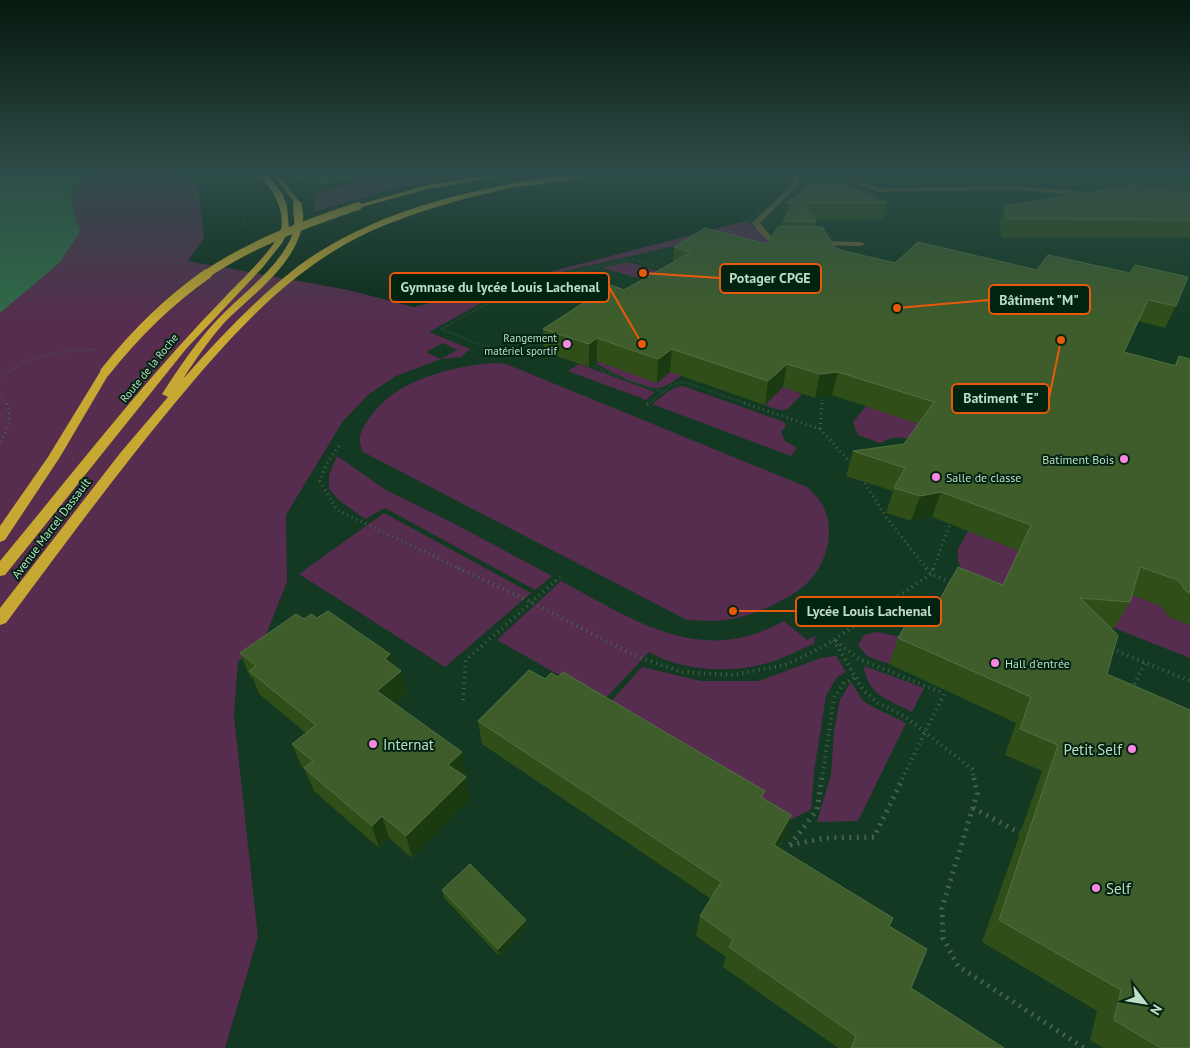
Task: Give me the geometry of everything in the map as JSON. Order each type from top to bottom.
[{"type":"highway","name":"Route de la Roche","points":[[0,571],[182,347],[260,265],[278,243],[285,229],[284,223]]},
{"type":"highway","name":"Route de la Roche","points":[[125,455],[210,334],[287,252],[299,228],[299,223]]},
{"type":"highway","points":[[0,537],[54,457],[105,372],[124,346],[152,315],[214,268],[275,236],[311,223]]},
{"type":"highway","points":[[125,455],[236,328],[295,274],[335,247],[387,223]]},
{"type":"highway","name":"Avenue Marcel Dassault","points":[[0,619],[125,455]]},
{"type":"street","points":[[756,223],[762,233],[779,243],[788,243]]},
{"type":"street","points":[[806,243],[861,244]]},
{"type":"path","points":[[245,223],[247,234]]},
{"type":"path","points":[[505,354],[441,329],[505,294],[532,283],[632,259],[669,270]]},
{"type":"path","points":[[0,381],[2,376],[15,367],[45,355],[70,350],[100,349]]},
{"type":"path","points":[[595,366],[606,372],[663,392]]},
{"type":"path","points":[[684,382],[691,376]]},
{"type":"path","points":[[647,405],[673,384],[684,382],[820,429],[856,468]]},
{"type":"path","points":[[0,393],[11,412],[9,424],[0,442]]},
{"type":"path","points":[[820,429],[822,399]]},
{"type":"path","points":[[339,446],[327,463],[320,481],[337,510],[531,602],[633,654],[682,672],[734,675],[785,665],[823,647],[931,574],[950,524]]},
{"type":"path","points":[[848,460],[858,460]]},
{"type":"path","points":[[861,477],[886,517],[931,574],[957,585]]},
{"type":"path","points":[[463,700],[466,660],[560,577]]},
{"type":"path","points":[[834,640],[863,690],[878,703],[904,716],[972,769],[977,794],[942,908],[944,938],[958,966],[1084,1048]]},
{"type":"path","points":[[834,640],[859,658],[944,692],[874,836],[825,838],[790,845],[817,810],[834,698],[844,683],[856,677]]},
{"type":"path","points":[[1109,648],[1190,681]]},
{"type":"path","points":[[1129,696],[1145,662]]},
{"type":"path","points":[[973,808],[1020,833]]},
{"type":"shaded area","points":[[0,223],[202,223],[204,238],[188,261],[348,290],[414,307],[739,223],[749,223],[776,243],[845,248],[806,251],[691,242],[522,281],[429,332],[470,349],[461,357],[441,359],[396,376],[369,394],[343,421],[286,515],[287,582],[264,640],[238,662],[234,715],[258,937],[225,1048],[0,1048]],"holes":[[[443,343],[457,350],[441,359],[426,352]]]},
{"type":"shaded area","points":[[0,223],[77,223],[80,232],[59,263],[0,313]]},
{"type":"shaded area","points":[[738,223],[1190,223],[1190,1048],[225,1048],[258,937],[234,714],[238,662],[264,640],[287,582],[286,515],[381,357],[414,307]]},
{"type":"shaded area","points":[[628,262],[681,278],[668,286],[602,268]]},
{"type":"shaded area","points":[[749,310],[690,369],[665,386],[655,388],[641,384],[595,363]]},
{"type":"shaded area","points":[[490,363],[506,364],[807,487],[820,501],[828,520],[829,531],[826,551],[817,571],[797,591],[759,611],[727,620],[687,620],[363,452],[360,436],[363,428],[391,395],[406,386],[439,373]]},
{"type":"shaded area","points":[[579,364],[655,392],[646,400],[568,371]]},
{"type":"shaded area","points":[[790,380],[797,392],[802,394],[793,404],[783,410],[765,405]]},
{"type":"shaded area","points":[[683,386],[784,422],[786,426],[781,432],[785,441],[797,448],[791,456],[652,404],[671,390]]},
{"type":"shaded area","points":[[866,406],[926,426],[916,441],[898,438],[880,443],[858,435],[853,422]]},
{"type":"shaded area","points":[[337,456],[386,490],[453,523],[552,576],[535,590],[385,508],[365,519],[340,501],[329,489],[329,475]]},
{"type":"shaded area","points":[[384,513],[531,593],[445,667],[299,574]]},
{"type":"shaded area","points":[[968,531],[1019,551],[999,594],[962,571],[958,561],[958,549]]},
{"type":"shaded area","points":[[561,581],[642,623],[669,633],[696,639],[724,640],[753,634],[784,621],[807,640],[815,636],[814,644],[768,663],[738,669],[691,667],[649,652],[604,700],[497,640]]},
{"type":"shaded area","points":[[1124,592],[1161,606],[1169,617],[1190,625],[1190,658],[1114,628]]},
{"type":"shaded area","points":[[877,632],[921,641],[899,645],[889,664],[867,656],[858,645],[864,635]]},
{"type":"shaded area","points":[[836,656],[846,672],[837,677],[826,696],[814,772],[811,809],[789,821],[760,804],[763,798],[606,707],[642,667],[701,681],[759,681],[821,658]]},
{"type":"shaded area","points":[[864,666],[924,688],[912,712],[887,700],[874,690],[866,676]]},
{"type":"shaded area","points":[[851,682],[863,701],[906,723],[858,821],[817,822],[831,775],[834,732],[840,700]]},
{"type":"building","points":[[779,226],[822,227],[836,249],[895,263],[918,242],[1037,270],[1048,255],[1130,273],[1135,265],[1188,277],[1176,306],[1148,300],[1124,352],[1176,366],[1179,356],[1190,359],[1190,593],[1186,591],[1178,580],[1140,567],[1130,602],[1080,598],[1118,635],[1107,674],[1190,710],[1190,1048],[1161,1048],[1114,1020],[1121,990],[999,920],[1058,745],[1020,729],[1031,697],[898,638],[909,619],[931,615],[958,567],[1003,585],[1031,525],[941,492],[920,496],[894,488],[905,468],[853,451],[904,444],[934,402],[838,372],[820,374],[787,364],[768,381],[672,349],[658,359],[597,338],[589,344],[543,329],[611,285],[624,290],[691,252],[674,247],[705,228],[766,244]]},
{"type":"building","name":"Internat","points":[[328,611],[390,654],[385,659],[401,671],[377,691],[462,752],[448,765],[466,777],[406,836],[382,816],[372,826],[304,768],[313,761],[292,744],[316,725],[249,671],[256,666],[240,653],[296,614],[304,619],[311,614],[317,618]]},
{"type":"building","points":[[529,670],[545,679],[551,673],[558,677],[563,672],[765,791],[761,797],[791,815],[774,845],[893,918],[889,926],[927,949],[911,988],[1004,1048],[851,1048],[856,1036],[729,947],[733,939],[700,916],[721,882],[478,721]]},
{"type":"building","points":[[470,864],[526,920],[498,949],[442,890]]},
{"type":"place","name":"Potager CPGE","points":[[643,273]]},
{"type":"place","name":"Bâtiment \"M\"","points":[[897,308]]},
{"type":"place","name":"Batiment \"E\"","points":[[1061,340]]},
{"type":"place","name":"Rangement matériel sportif","points":[[567,344]]},
{"type":"place","name":"Gymnase du lycée Louis Lachenal","points":[[642,344]]},
{"type":"place","name":"Batiment Bois","points":[[1124,459]]},
{"type":"place","name":"Salle de classe","points":[[936,477]]},
{"type":"place","name":"Lycée Louis Lachenal","points":[[733,611]]},
{"type":"place","name":"Hall d'entrée","points":[[995,663]]},
{"type":"place","name":"Internat","points":[[373,744]]},
{"type":"place","name":"Petit Self","points":[[1132,749]]},
{"type":"place","name":"Self","points":[[1096,888]]}]
